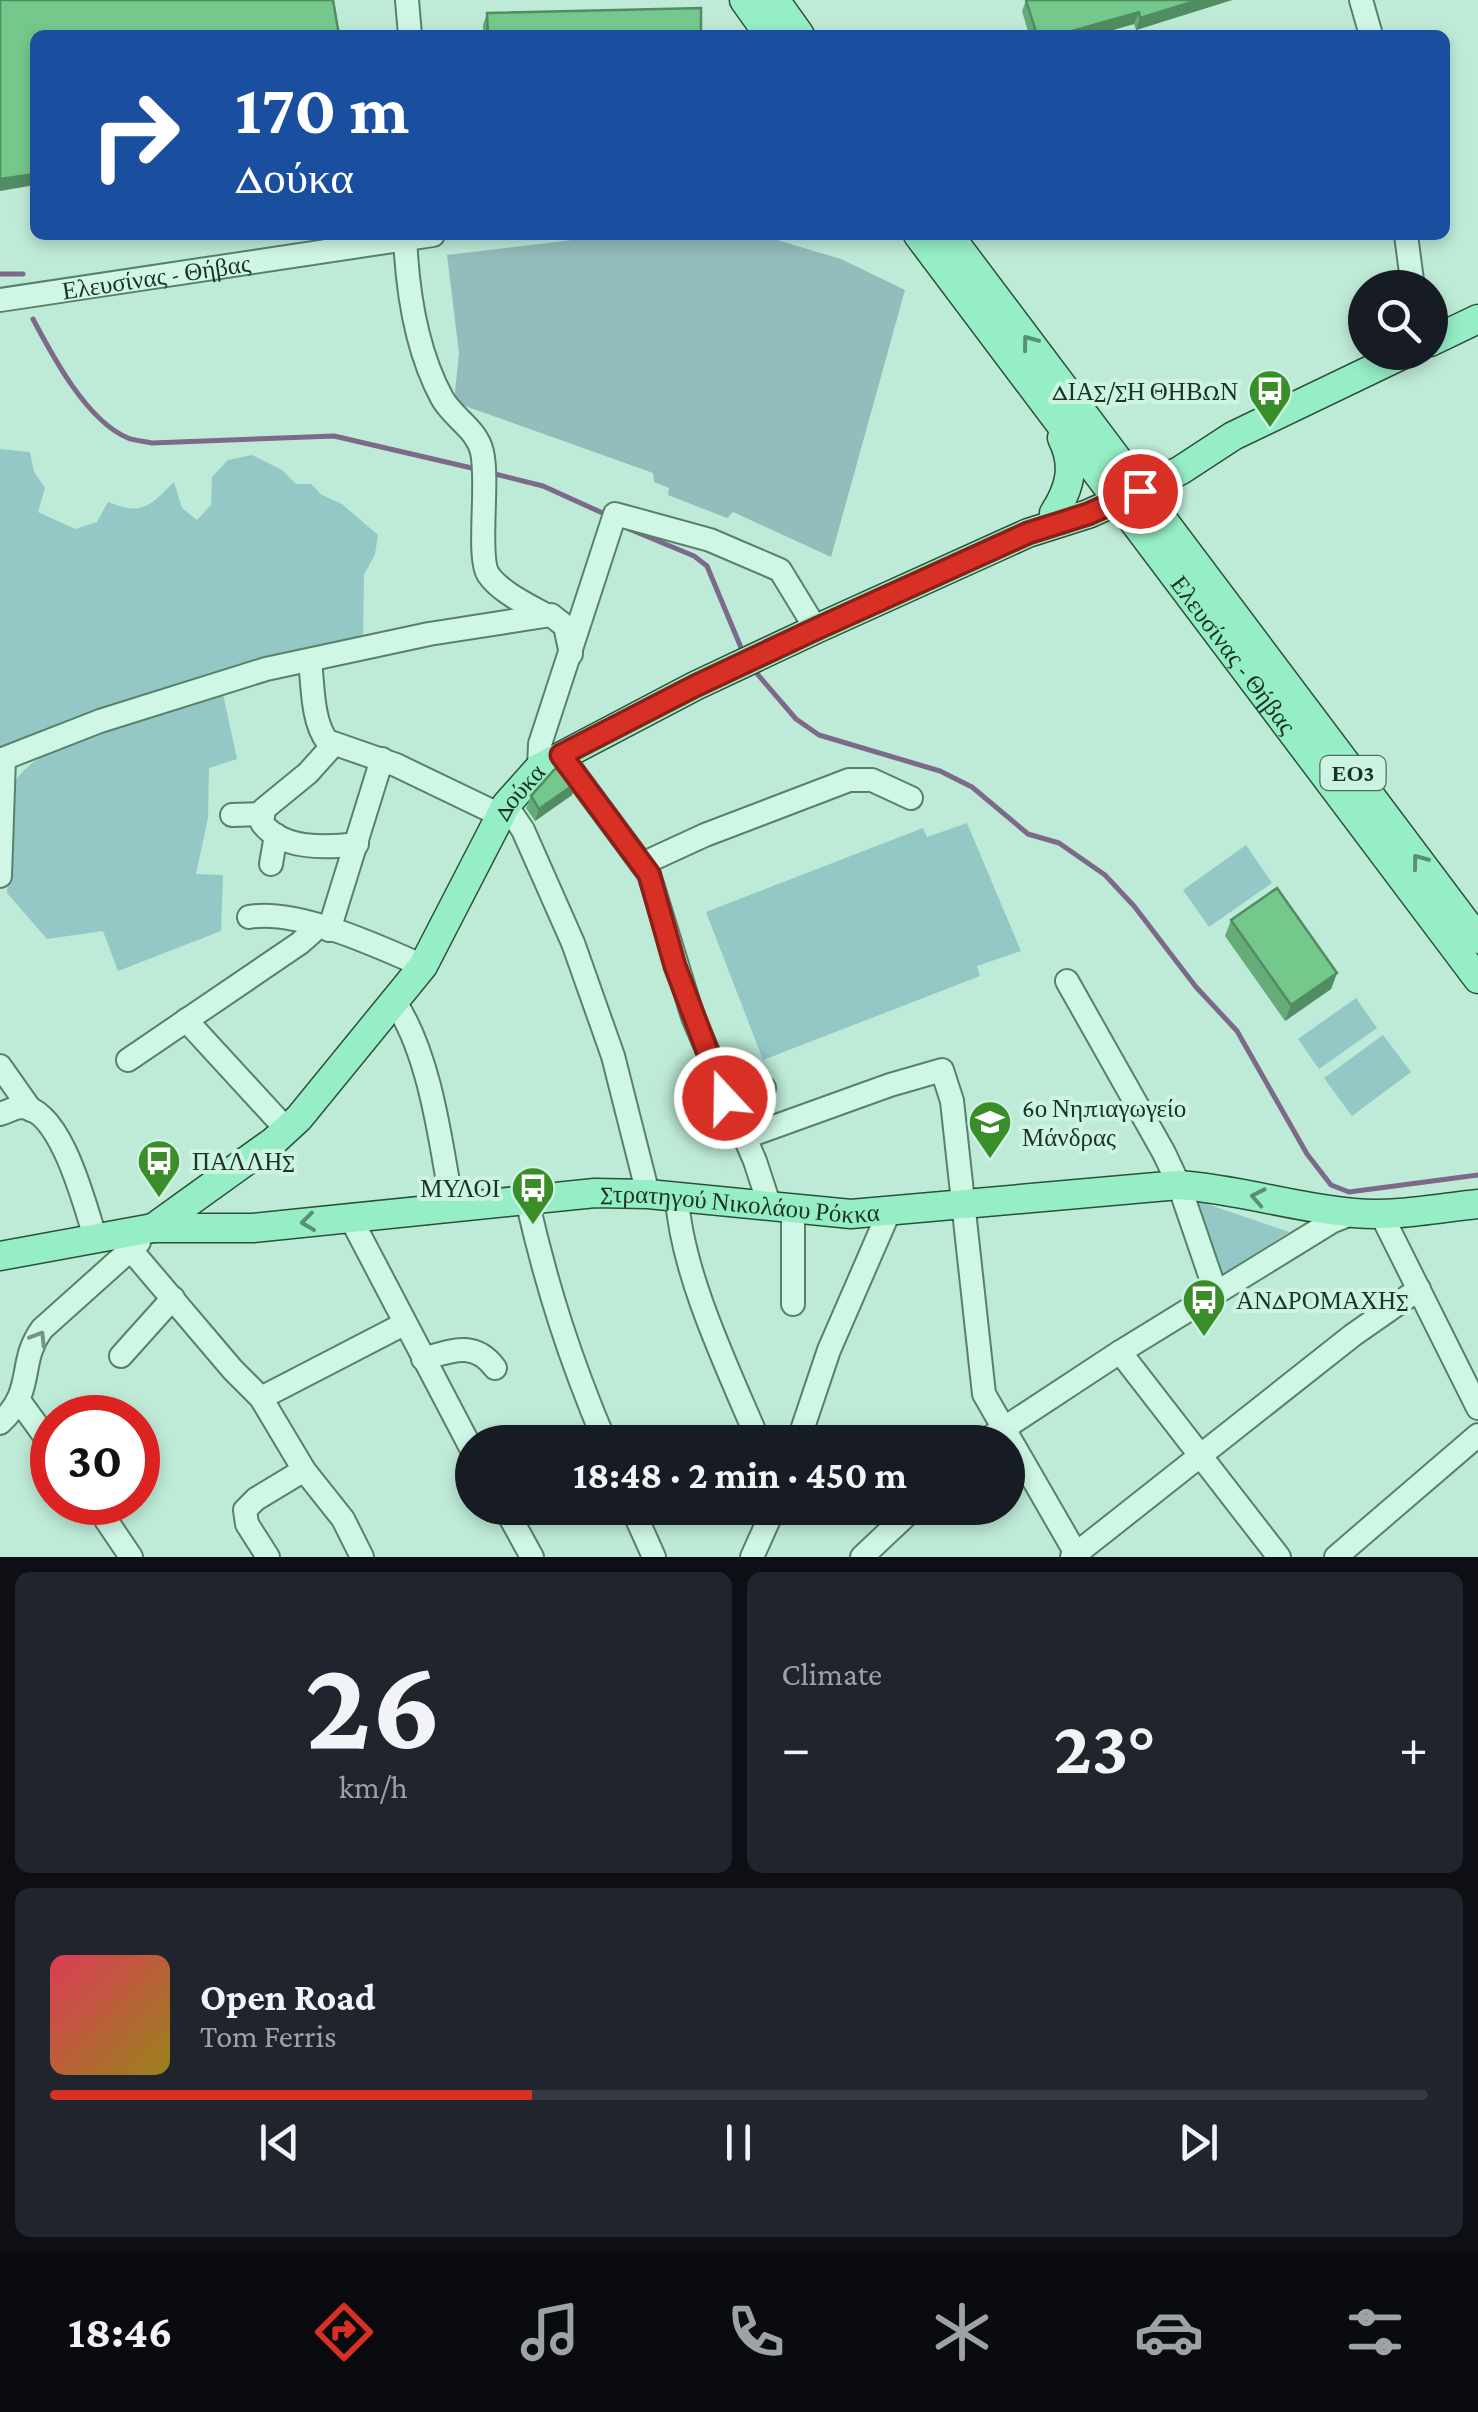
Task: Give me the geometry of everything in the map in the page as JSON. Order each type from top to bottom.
[{"type":"main road","points":[[744,0],[765,30]]},
{"type":"main road","points":[[775,0],[796,30]]},
{"type":"main road","name":"Ελευσίνας - Θήβας","points":[[922,240],[1046,406],[1203,575],[1478,939]]},
{"type":"main road","name":"Ελευσίνας - Θήβας","points":[[952,240],[1123,489],[1478,979]]},
{"type":"main road","points":[[1448,333],[1478,319]]},
{"type":"main road","points":[[1123,489],[1195,462],[1233,436],[1370,370]]},
{"type":"main road","name":"ΕΟ3","points":[[1046,406],[1070,460],[1070,479],[1054,513]]},
{"type":"main road","points":[[1123,489],[1199,445],[1233,436]]},
{"type":"main road","name":"ΕΟ3","points":[[1195,462],[1178,486],[1175,505],[1203,575]]},
{"type":"main road","name":"Δούκα","points":[[1028,533],[1054,513],[1123,489]]},
{"type":"main road","name":"Δούκα","points":[[154,1228],[286,1130],[423,966],[504,810],[550,762],[695,686],[1123,489]]},
{"type":"main road","name":"Στρατηγού Νικολάου Ρόκκα","points":[[0,1256],[154,1228],[253,1228],[595,1193],[648,1194],[850,1214],[1179,1185],[1368,1213],[1478,1204]]},
{"type":"street","points":[[407,0],[410,30]]},
{"type":"street","points":[[1361,0],[1369,30]]},
{"type":"street","name":"Ελευσίνας - Θήβας","points":[[0,300],[386,240]]},
{"type":"street","points":[[405,240],[424,357],[450,410],[473,432],[482,452],[486,567],[497,583],[544,614]]},
{"type":"street","points":[[1407,240],[1411,270]]},
{"type":"street","points":[[793,1304],[781,1208],[726,1101],[675,966],[656,892],[642,864],[550,762],[540,744],[615,514],[710,540],[780,570],[816,629]]},
{"type":"street","points":[[0,876],[2,760],[100,721],[266,670],[544,614],[566,626],[571,654]]},
{"type":"street","points":[[310,661],[321,733],[334,744],[504,810],[523,830],[574,943],[613,1056],[648,1194]]},
{"type":"street","points":[[232,815],[261,814],[334,744]]},
{"type":"street","points":[[128,1060],[324,928],[357,844],[382,760]]},
{"type":"street","points":[[642,864],[705,835],[849,780],[872,780],[910,798]]},
{"type":"street","points":[[261,814],[266,830],[307,846],[357,844]]},
{"type":"street","points":[[271,864],[276,835]]},
{"type":"street","points":[[250,917],[282,917],[324,928],[423,966]]},
{"type":"street","points":[[1067,981],[1164,1153],[1216,1293]]},
{"type":"street","points":[[394,1001],[404,1016],[423,1070],[452,1206]]},
{"type":"street","points":[[186,1020],[286,1130]]},
{"type":"street","points":[[0,1066],[66,1153],[96,1240]]},
{"type":"street","points":[[743,1138],[942,1070],[952,1101],[966,1206],[984,1394],[1000,1425]]},
{"type":"street","points":[[726,1101],[764,1088]]},
{"type":"street","points":[[0,1114],[22,1107],[31,1110]]},
{"type":"street","points":[[677,1198],[680,1232],[704,1309],[752,1425]]},
{"type":"street","points":[[528,1200],[562,1336],[597,1425]]},
{"type":"street","points":[[804,1425],[829,1350],[889,1212]]},
{"type":"street","points":[[1007,1425],[1333,1221],[1368,1213],[1419,1289],[1478,1408]]},
{"type":"street","points":[[350,1217],[458,1425]]},
{"type":"street","points":[[30,1427],[8,1408],[36,1338],[154,1228]]},
{"type":"street","points":[[131,1250],[261,1398],[304,1470],[343,1520],[362,1557]]},
{"type":"street","points":[[1025,1468],[1076,1556],[1353,1335],[1419,1289]]},
{"type":"street","points":[[121,1356],[173,1298]]},
{"type":"street","points":[[261,1398],[404,1324]]},
{"type":"street","points":[[423,1360],[459,1348],[470,1349],[489,1359],[496,1368]]},
{"type":"street","points":[[1120,1352],[1279,1557]]},
{"type":"street","points":[[1336,1557],[1478,1435]]},
{"type":"street","points":[[265,1556],[244,1510],[304,1470]]},
{"type":"street","points":[[109,1525],[131,1557]]},
{"type":"street","points":[[514,1525],[532,1557]]},
{"type":"street","points":[[640,1525],[654,1557]]},
{"type":"street","points":[[752,1557],[766,1525]]},
{"type":"street","points":[[862,1557],[896,1525]]},
{"type":"shaded area","points":[[572,240],[777,240],[841,259],[905,290],[831,557],[733,512],[727,518],[668,495],[669,488],[654,482],[653,473],[454,402],[459,353],[447,255]]},
{"type":"shaded area","points":[[0,449],[30,452],[34,472],[45,488],[38,512],[75,529],[97,522],[108,502],[129,508],[145,506],[174,482],[182,508],[197,520],[211,505],[212,477],[228,460],[252,455],[282,470],[296,484],[311,484],[378,535],[375,554],[364,575],[363,644],[235,668],[0,749]]},
{"type":"shaded area","points":[[223,694],[237,759],[209,768],[208,818],[196,874],[223,875],[221,931],[118,971],[103,931],[47,939],[7,893],[8,823],[14,785],[26,769],[75,740]]},
{"type":"shaded area","points":[[967,823],[1021,951],[977,966],[980,976],[763,1060],[706,912],[923,828],[927,837]]},
{"type":"shaded area","points":[[1246,845],[1272,883],[1209,927],[1183,890]]},
{"type":"shaded area","points":[[1356,998],[1377,1028],[1319,1069],[1298,1039]]},
{"type":"shaded area","points":[[1383,1035],[1411,1072],[1352,1116],[1324,1078]]},
{"type":"shaded area","points":[[1193,1199],[1289,1232],[1222,1275]]},
{"type":"building","points":[[0,0],[333,0],[338,30],[30,30],[30,175],[0,179]]},
{"type":"building","points":[[1026,0],[1198,0],[1140,18],[1139,12],[1076,30],[1035,30]]},
{"type":"building","points":[[701,8],[701,30],[488,30],[487,13]]},
{"type":"building","points":[[563,765],[576,783],[539,809],[531,796]]},
{"type":"building","points":[[1277,888],[1337,973],[1291,1005],[1231,920]]},
{"type":"waterway","points":[[0,274],[23,274]]},
{"type":"waterway","points":[[33,319],[85,403],[113,430],[131,439],[152,443],[334,436],[476,469]]},
{"type":"waterway","points":[[491,473],[543,486],[607,515]]},
{"type":"waterway","points":[[629,529],[694,556],[707,566],[742,650]]},
{"type":"waterway","points":[[753,669],[796,719],[819,735],[940,771],[972,787],[1028,834],[1059,843],[1105,875],[1237,1031],[1307,1154],[1331,1185],[1349,1192],[1478,1175]]},
{"type":"place","name":"ΔΙΑΣ/ΣΗ ΘΗΒΩΝ","points":[[1270,429]]},
{"type":"place","name":"6ο Νηπιαγωγείο Μάνδρας","points":[[990,1160]]},
{"type":"place","name":"ΠΑΛΛΗΣ","points":[[159,1199]]},
{"type":"place","name":"ΜΥΛΟΙ","points":[[533,1226]]},
{"type":"place","name":"ΑΝΔΡΟΜΑΧΗΣ","points":[[1204,1338]]},
{"type":"route","points":[[725,1098],[675,966],[649,874],[561,755],[816,629],[1028,533],[1088,514],[1140,491]]}]
